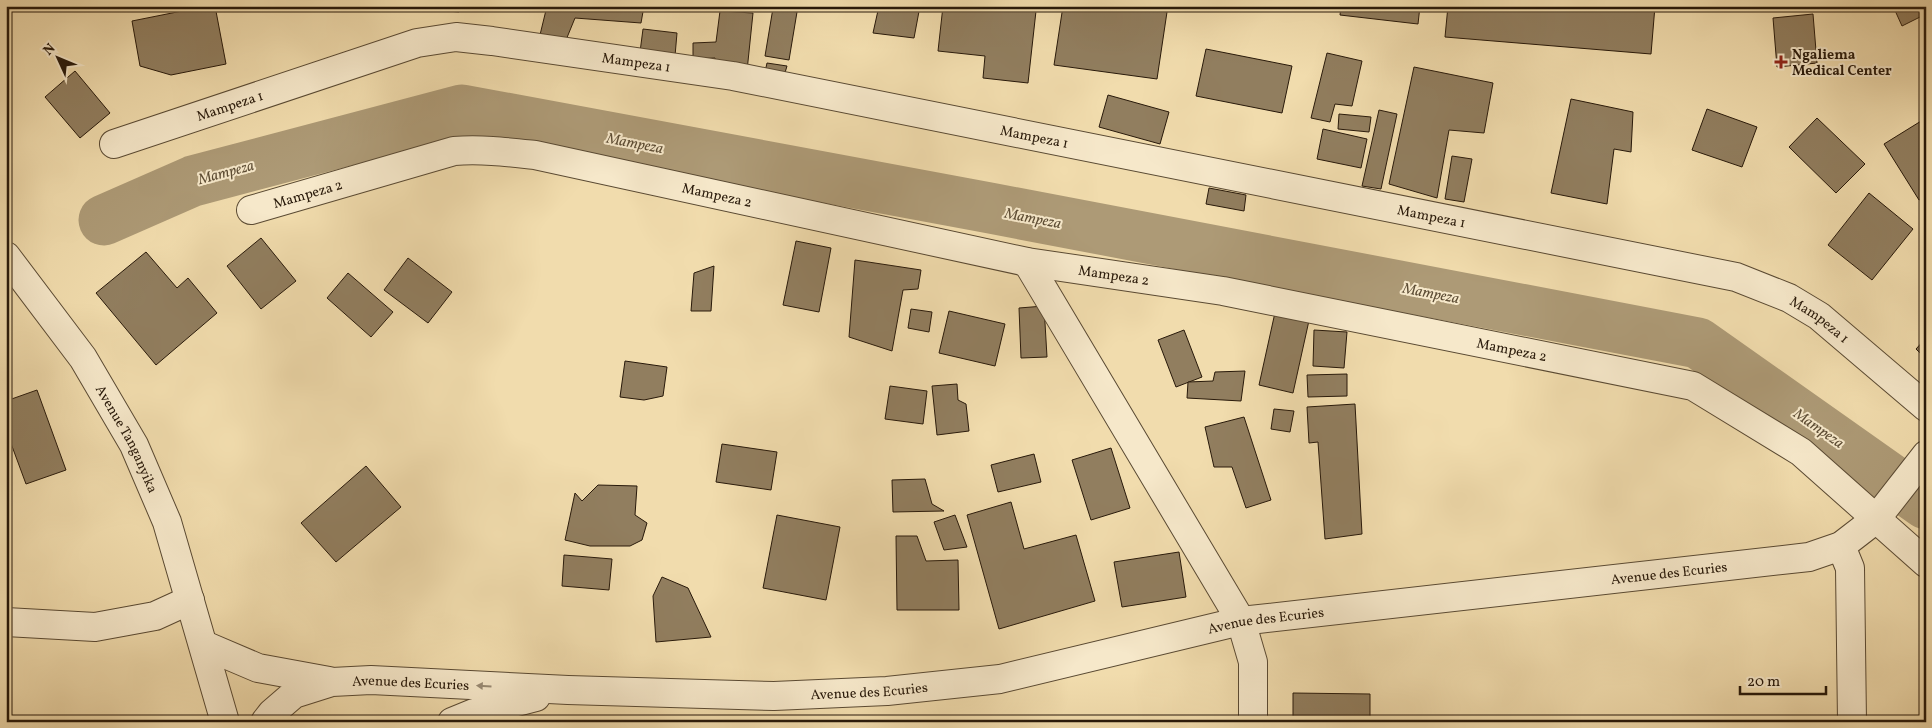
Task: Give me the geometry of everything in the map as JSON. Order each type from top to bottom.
[{"type":"street","name":"Mampeza 1","points":[[114,144],[417,42],[456,37],[521,45],[733,76],[1736,277],[1789,298],[1819,316],[1926,407]]},
{"type":"street","name":"Mampeza 2","points":[[251,210],[454,151],[502,151],[554,160],[1027,262],[1222,292],[1693,386],[1801,452],[1884,508],[1926,563]]},
{"type":"street","name":"Avenue Tanganyika","points":[[6,256],[82,358],[134,445],[167,522],[226,722]]},
{"type":"street","points":[[1027,262],[1241,621],[1253,662],[1253,722]]},
{"type":"street","name":"Avenue des Ecuries","points":[[265,722],[272,713],[294,694],[332,682],[371,680],[568,690],[774,696],[906,689],[1000,679],[1241,621],[1809,557],[1841,546],[1884,508],[1926,456]]},
{"type":"street","points":[[1841,546],[1850,568],[1852,722]]},
{"type":"street","points":[[6,622],[95,627],[155,616],[190,600]]},
{"type":"street","points":[[204,645],[258,668],[332,682]]},
{"type":"street","name":"Avenue des Ecuries","points":[[470,719],[568,690]]},
{"type":"building","points":[[215,6],[226,64],[171,75],[140,66],[132,21]]},
{"type":"building","points":[[423,6],[460,6],[459,12],[423,9]]},
{"type":"building","points":[[547,6],[644,6],[641,23],[575,18],[566,40],[539,39]]},
{"type":"building","points":[[879,6],[920,6],[914,38],[873,33]]},
{"type":"building","points":[[943,6],[1045,6],[1044,9],[1036,11],[1028,83],[983,78],[985,56],[938,51]]},
{"type":"building","points":[[1063,6],[1130,6],[1167,12],[1157,79],[1054,65]]},
{"type":"building","points":[[1341,6],[1420,6],[1418,24],[1340,15]]},
{"type":"building","points":[[1448,6],[1655,6],[1651,54],[1445,37]]},
{"type":"building","points":[[1893,6],[1926,6],[1926,14],[1902,26]]},
{"type":"building","points":[[773,8],[797,12],[789,60],[765,56]]},
{"type":"building","points":[[720,11],[753,13],[747,71],[716,68],[715,58],[693,59],[693,43],[716,42]]},
{"type":"building","points":[[1813,14],[1817,63],[1777,67],[1773,18]]},
{"type":"building","points":[[643,29],[677,33],[675,56],[640,52]]},
{"type":"building","points":[[1206,49],[1292,66],[1282,113],[1196,96]]},
{"type":"building","points":[[1327,53],[1362,61],[1352,106],[1335,104],[1330,122],[1311,118]]},
{"type":"building","points":[[767,63],[787,66],[784,76],[765,72]]},
{"type":"building","points":[[1414,67],[1493,83],[1484,133],[1449,130],[1437,198],[1389,184]]},
{"type":"building","points":[[75,71],[110,113],[80,138],[45,97]]},
{"type":"building","points":[[1108,95],[1169,112],[1160,144],[1099,127]]},
{"type":"building","points":[[1571,99],[1633,112],[1631,152],[1614,149],[1607,204],[1551,193]]},
{"type":"building","points":[[1707,109],[1757,127],[1742,167],[1692,150]]},
{"type":"building","points":[[1379,110],[1397,114],[1381,189],[1362,186]]},
{"type":"building","points":[[1339,114],[1371,117],[1369,132],[1338,129]]},
{"type":"building","points":[[1817,118],[1865,164],[1836,193],[1789,147]]},
{"type":"building","points":[[1926,118],[1926,196],[1919,200],[1884,144]]},
{"type":"building","points":[[1323,129],[1367,139],[1361,168],[1317,159]]},
{"type":"building","points":[[1452,156],[1472,159],[1464,202],[1445,199]]},
{"type":"building","points":[[1209,188],[1246,195],[1244,211],[1206,204]]},
{"type":"building","points":[[1869,193],[1913,229],[1872,280],[1828,245]]},
{"type":"building","points":[[261,238],[296,281],[261,309],[227,266]]},
{"type":"building","points":[[796,241],[831,248],[819,312],[783,305]]},
{"type":"building","points":[[146,252],[177,288],[188,278],[217,313],[156,365],[96,293]]},
{"type":"building","points":[[408,258],[452,292],[428,323],[384,290]]},
{"type":"building","points":[[855,260],[921,270],[918,289],[903,290],[892,351],[849,337]]},
{"type":"building","points":[[714,266],[711,311],[691,311],[694,273]]},
{"type":"building","points":[[348,273],[393,312],[371,337],[327,298]]},
{"type":"building","points":[[1044,306],[1047,357],[1021,358],[1019,308]]},
{"type":"building","points":[[1276,308],[1310,316],[1293,393],[1259,385]]},
{"type":"building","points":[[911,309],[932,312],[929,332],[908,328]]},
{"type":"building","points":[[949,311],[1005,324],[995,366],[939,353]]},
{"type":"building","points":[[1184,330],[1202,377],[1176,387],[1158,340]]},
{"type":"building","points":[[1314,330],[1347,332],[1344,368],[1313,366]]},
{"type":"building","points":[[1926,338],[1926,359],[1916,349]]},
{"type":"building","points":[[625,361],[667,367],[663,396],[644,400],[620,397]]},
{"type":"building","points":[[1245,371],[1241,401],[1187,398],[1188,382],[1213,381],[1215,372]]},
{"type":"building","points":[[1347,374],[1347,396],[1308,397],[1307,375]]},
{"type":"building","points":[[957,384],[958,400],[966,404],[969,431],[937,435],[932,386]]},
{"type":"building","points":[[890,386],[927,391],[923,424],[885,419]]},
{"type":"building","points":[[37,390],[66,470],[26,484],[6,430],[6,401]]},
{"type":"building","points":[[1355,404],[1362,534],[1325,539],[1318,442],[1309,443],[1307,407]]},
{"type":"building","points":[[1274,409],[1294,411],[1290,432],[1271,429]]},
{"type":"building","points":[[1244,417],[1271,500],[1246,508],[1232,467],[1214,467],[1205,427]]},
{"type":"building","points":[[722,444],[777,452],[771,490],[716,482]]},
{"type":"building","points":[[1111,448],[1130,508],[1091,520],[1072,460]]},
{"type":"building","points":[[1034,454],[1041,482],[998,492],[991,465]]},
{"type":"building","points":[[366,466],[401,507],[336,562],[301,523]]},
{"type":"building","points":[[925,479],[932,504],[944,511],[893,512],[892,480]]},
{"type":"building","points":[[598,485],[637,486],[635,515],[647,523],[642,540],[630,546],[590,546],[565,540],[575,493],[582,501]]},
{"type":"building","points":[[1011,502],[1024,549],[1076,535],[1095,601],[999,629],[967,515]]},
{"type":"building","points":[[777,515],[840,527],[826,600],[763,588]]},
{"type":"building","points":[[955,515],[967,547],[944,550],[934,522]]},
{"type":"building","points":[[896,536],[917,536],[926,561],[958,560],[959,610],[897,610]]},
{"type":"building","points":[[1179,552],[1186,597],[1122,607],[1114,562]]},
{"type":"building","points":[[564,555],[612,559],[609,590],[562,586]]},
{"type":"building","points":[[662,577],[688,588],[711,637],[656,642],[653,596]]},
{"type":"building","points":[[1293,693],[1370,694],[1370,722],[1293,722]]},
{"type":"waterway","name":"Mampeza","points":[[104,220],[193,181],[462,110],[990,208],[1698,343],[1926,504]]},
{"type":"place","name":"Ngaliema Medical Center","points":[[1781,62]]}]
